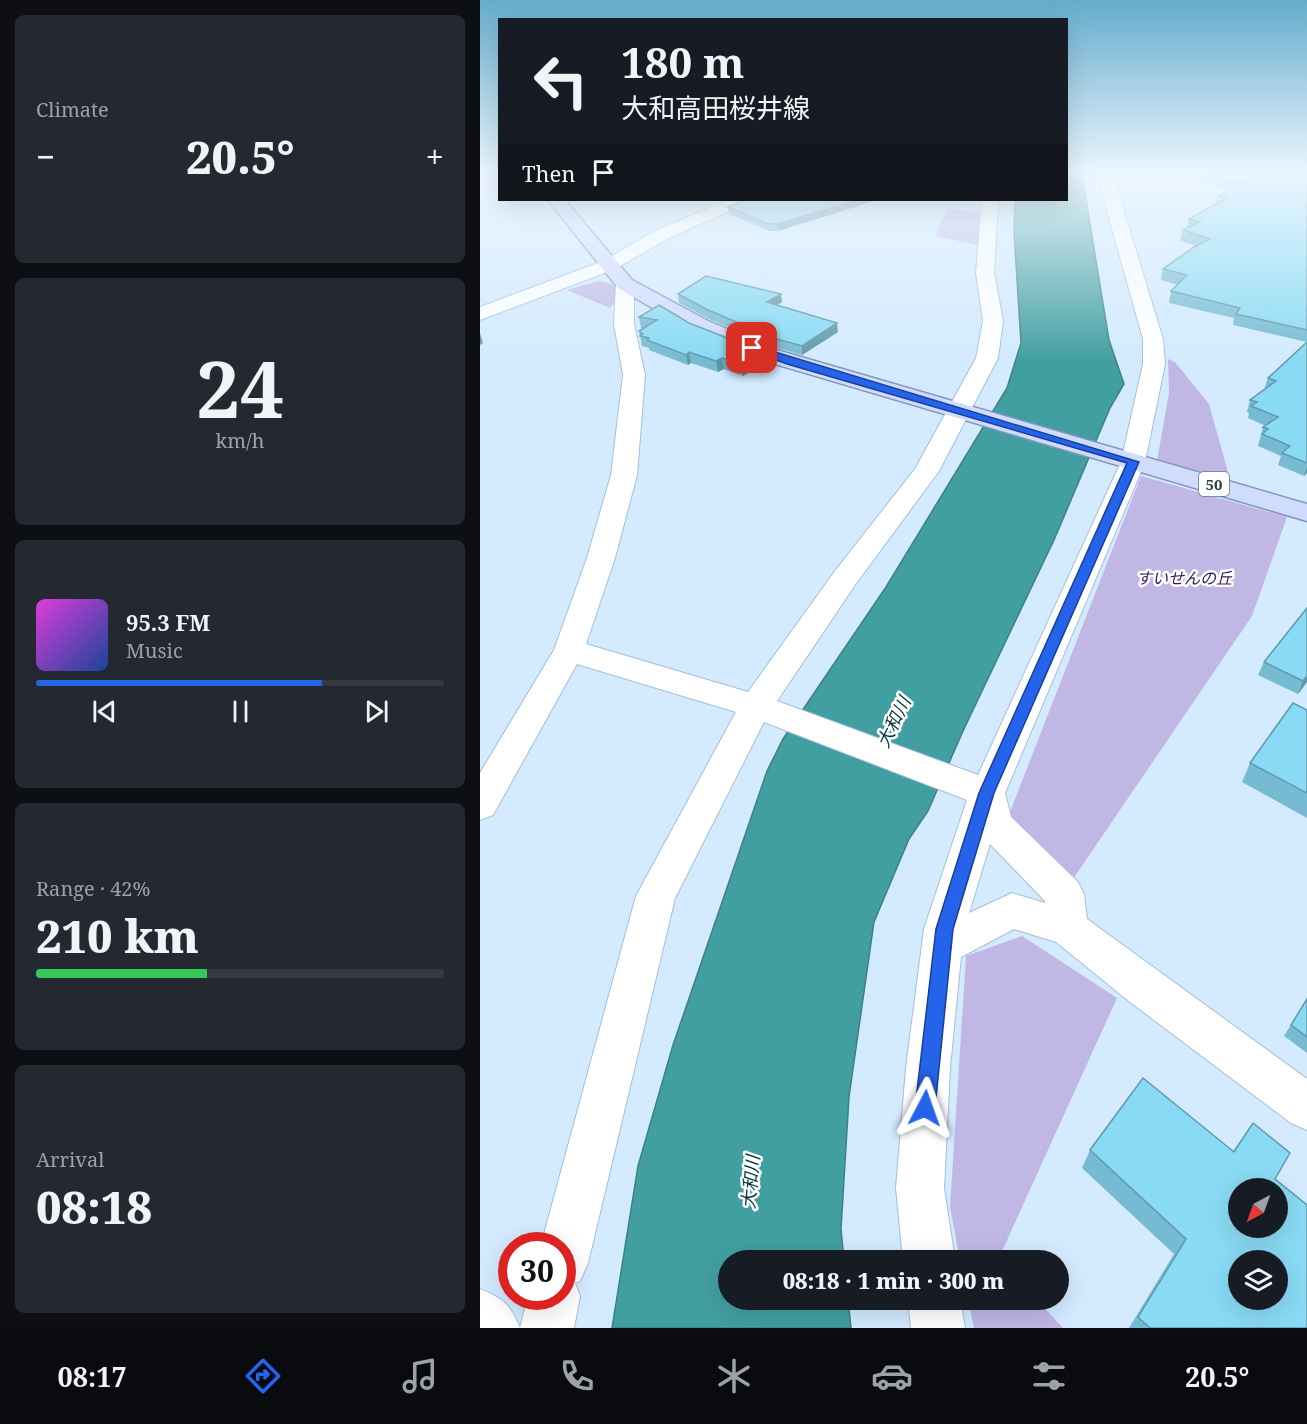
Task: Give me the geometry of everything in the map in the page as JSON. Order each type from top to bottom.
[{"type":"main road","name":"50","points":[[587,237],[617,275],[700,326],[770,355],[1307,513]]},
{"type":"street","points":[[480,314],[617,275],[660,237]]},
{"type":"street","points":[[570,1232],[656,896],[763,709],[845,578],[926,471],[964,413],[987,358],[993,321],[985,273],[987,237]]},
{"type":"street","points":[[928,1250],[920,1188],[928,1068],[944,929],[979,790],[1127,460],[1154,364],[1152,339],[1123,237]]},
{"type":"street","points":[[480,805],[568,650],[601,558],[624,475],[634,375],[617,275]]},
{"type":"street","points":[[568,650],[763,709],[979,790],[994,824],[1064,894],[1068,928]]},
{"type":"street","points":[[942,946],[1012,911],[1068,928],[1145,988],[1307,1107]]},
{"type":"street","points":[[547,1328],[551,1310]]},
{"type":"street","points":[[936,1310],[938,1328]]},
{"type":"street","points":[[480,1316],[493,1328]]},
{"type":"green space","points":[[940,237],[984,237],[983,246]]},
{"type":"green space","points":[[598,281],[615,287],[618,298],[610,308],[567,290]]},
{"type":"green space","points":[[1168,359],[1175,362],[1209,404],[1231,483],[1157,461],[1169,393]]},
{"type":"green space","name":"すいせんの丘","points":[[1141,476],[1287,517],[1252,616],[1073,879],[1008,817]]},
{"type":"green space","points":[[1022,936],[1117,998],[1003,1250],[958,1250],[950,1207],[966,956]]},
{"type":"green space","points":[[970,1310],[1046,1310],[1063,1328],[974,1328]]},
{"type":"water","name":"大和川","points":[[1014,237],[1092,237],[1109,340],[1124,384],[1110,408],[1054,540],[963,731],[928,811],[909,839],[874,922],[849,1097],[841,1229],[843,1250],[718,1250],[718,1310],[849,1310],[851,1328],[612,1328],[638,1166],[673,1045],[767,771],[783,739],[886,587],[1007,388],[1021,343]]},
{"type":"building","points":[[1204,237],[1307,237],[1307,330],[1236,314],[1240,308],[1171,291],[1187,275],[1163,269],[1194,247],[1210,239]]},
{"type":"building","points":[[706,276],[781,294],[767,302],[837,323],[802,346],[777,339],[708,310],[678,294]]},
{"type":"building","points":[[659,305],[689,323],[763,352],[742,365],[722,358],[716,361],[689,352],[686,355],[647,340],[649,338],[640,336],[643,334],[639,331],[657,320],[639,317]]},
{"type":"building","points":[[1307,342],[1307,463],[1282,453],[1290,446],[1262,434],[1268,429],[1263,427],[1278,417],[1251,406],[1257,402],[1250,400],[1276,381],[1268,378]]},
{"type":"building","points":[[1307,608],[1307,676],[1303,681],[1264,662]]},
{"type":"building","points":[[1293,703],[1307,710],[1307,793],[1250,763]]},
{"type":"building","points":[[1307,999],[1307,1037],[1291,1025]]},
{"type":"building","points":[[1143,1078],[1234,1152],[1253,1123],[1290,1153],[1276,1178],[1228,1178],[1228,1238],[1288,1238],[1288,1190],[1307,1205],[1307,1328],[1150,1328],[1138,1317],[1186,1239],[1090,1150]]},
{"type":"route","points":[[752,348],[790,362],[1133,462],[987,793],[944,929],[925,1108]]}]
